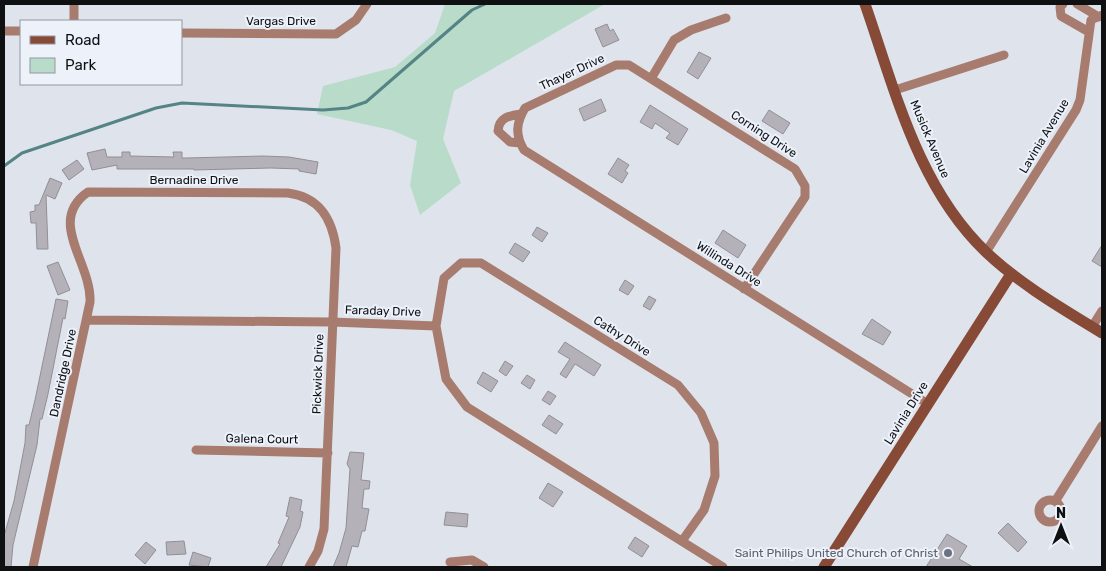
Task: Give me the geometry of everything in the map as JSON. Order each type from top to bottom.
[{"type":"street","points":[[74,4],[74,20]]},
{"type":"street","name":"Vargas Drive","points":[[182,33],[336,34],[356,20],[367,4]]},
{"type":"street","name":"Musick Avenue","points":[[865,4],[917,149],[933,182],[957,219],[986,252],[1011,274],[1102,333]]},
{"type":"street","points":[[1063,4],[1060,7],[1061,16],[1089,32]]},
{"type":"street","points":[[1077,4],[1098,18]]},
{"type":"street","points":[[652,77],[674,40],[690,30],[726,18]]},
{"type":"street","name":"Lavinia Avenue","points":[[986,252],[1076,110],[1080,100],[1089,32],[1098,18]]},
{"type":"street","points":[[4,31],[20,31]]},
{"type":"street","points":[[895,90],[1004,55]]},
{"type":"street","name":"Thayer Drive","points":[[521,114],[525,108],[616,65],[629,65],[652,77]]},
{"type":"street","name":"Corning Drive","points":[[652,77],[795,169],[805,186],[805,197],[744,289]]},
{"type":"street","points":[[520,143],[517,129],[521,114]]},
{"type":"street","name":"Willinda Drive","points":[[521,114],[502,119],[499,123],[498,131],[510,142],[520,143],[524,150],[928,404]]},
{"type":"street","name":"Bernadine Drive","points":[[88,192],[301,194]]},
{"type":"street","name":"Dandridge Drive","points":[[33,567],[87,320],[90,291],[88,280],[74,244],[69,220],[78,199],[88,192]]},
{"type":"street","name":"Pickwick Drive","points":[[301,194],[323,209],[334,233],[336,248],[324,529],[318,551],[309,567]]},
{"type":"street","name":"Cathy Drive","points":[[436,326],[444,278],[461,263],[481,263],[678,385],[701,413],[714,443],[715,476],[704,510],[682,541]]},
{"type":"street","name":"Lavinia Drive","points":[[824,567],[1011,274]]},
{"type":"street","points":[[1092,327],[1102,311]]},
{"type":"street","name":"Faraday Drive","points":[[87,320],[332,322],[436,326],[446,380],[467,407],[723,567]]},
{"type":"street","points":[[1056,500],[1102,426]]},
{"type":"street","name":"Galena Court","points":[[196,450],[328,453]]},
{"type":"street","points":[[450,562],[472,560],[484,567]]},
{"type":"green space","points":[[445,4],[605,4],[454,91],[443,139],[461,183],[420,215],[410,185],[417,141],[391,130],[317,114],[323,86],[395,67],[435,33]]},
{"type":"building","points":[[607,24],[610,31],[613,29],[619,40],[603,47],[595,29]]},
{"type":"building","points":[[699,52],[711,58],[698,79],[687,72]]},
{"type":"building","points":[[601,99],[606,111],[584,121],[579,109]]},
{"type":"building","points":[[650,105],[688,129],[678,145],[666,138],[670,133],[655,123],[652,129],[640,122]]},
{"type":"building","points":[[769,110],[790,123],[783,134],[762,121]]},
{"type":"building","points":[[105,149],[107,157],[122,157],[122,152],[130,152],[130,156],[174,157],[173,152],[182,152],[182,158],[263,156],[289,157],[318,162],[316,174],[299,171],[299,169],[117,169],[117,165],[92,170],[87,153]]},
{"type":"building","points":[[618,158],[629,165],[625,171],[628,173],[622,183],[608,174]]},
{"type":"building","points":[[77,160],[84,169],[69,180],[62,170]]},
{"type":"building","points":[[50,178],[62,183],[55,199],[46,195],[48,249],[37,249],[36,223],[31,223],[30,212],[35,211],[35,205],[39,205]]},
{"type":"building","points":[[537,227],[548,233],[542,242],[532,235]]},
{"type":"building","points":[[723,230],[746,245],[738,258],[715,243]]},
{"type":"building","points":[[515,243],[530,252],[523,262],[509,253]]},
{"type":"building","points":[[1102,245],[1102,267],[1092,261]]},
{"type":"building","points":[[58,262],[70,290],[58,295],[47,266]]},
{"type":"building","points":[[625,280],[634,286],[628,295],[619,290]]},
{"type":"building","points":[[649,296],[656,300],[650,310],[643,306]]},
{"type":"building","points":[[56,299],[68,301],[65,319],[63,318],[48,394],[42,419],[40,419],[37,445],[13,545],[11,567],[4,567],[4,536],[14,501],[25,443],[26,425],[29,425],[35,400]]},
{"type":"building","points":[[872,319],[891,332],[883,345],[862,334]]},
{"type":"building","points":[[565,342],[601,365],[594,376],[575,364],[566,378],[560,374],[570,359],[558,352]]},
{"type":"building","points":[[505,361],[513,366],[506,376],[499,371]]},
{"type":"building","points":[[483,372],[498,381],[491,392],[477,383]]},
{"type":"building","points":[[527,375],[535,380],[530,389],[521,383]]},
{"type":"building","points":[[548,391],[556,396],[550,405],[542,400]]},
{"type":"building","points":[[549,415],[563,424],[556,434],[542,425]]},
{"type":"building","points":[[350,452],[364,453],[361,480],[370,481],[369,489],[364,489],[362,508],[369,509],[365,531],[362,531],[358,547],[352,546],[346,567],[333,567],[346,528],[350,469],[347,464]]},
{"type":"building","points":[[548,483],[563,492],[553,507],[539,498]]},
{"type":"building","points":[[290,497],[302,500],[300,511],[303,512],[300,527],[281,567],[266,567],[280,544],[278,543],[289,517],[286,516]]},
{"type":"building","points":[[446,512],[468,514],[467,527],[444,525]]},
{"type":"building","points":[[1008,523],[1027,542],[1018,552],[998,533]]},
{"type":"building","name":"Saint Philips United Church of Christ","points":[[947,534],[967,546],[959,559],[973,567],[926,567]]},
{"type":"building","points":[[635,537],[649,546],[642,557],[628,548]]},
{"type":"building","points":[[184,541],[186,554],[167,555],[166,542]]},
{"type":"building","points":[[146,542],[156,550],[145,564],[135,555]]},
{"type":"building","points":[[193,552],[211,558],[208,567],[189,565]]},
{"type":"waterway","points":[[4,166],[22,153],[156,108],[182,103],[323,110],[348,108],[366,102],[472,10],[485,4]]},
{"type":"place","name":"Saint Philips United Church of Christ","points":[[948,553]]}]
